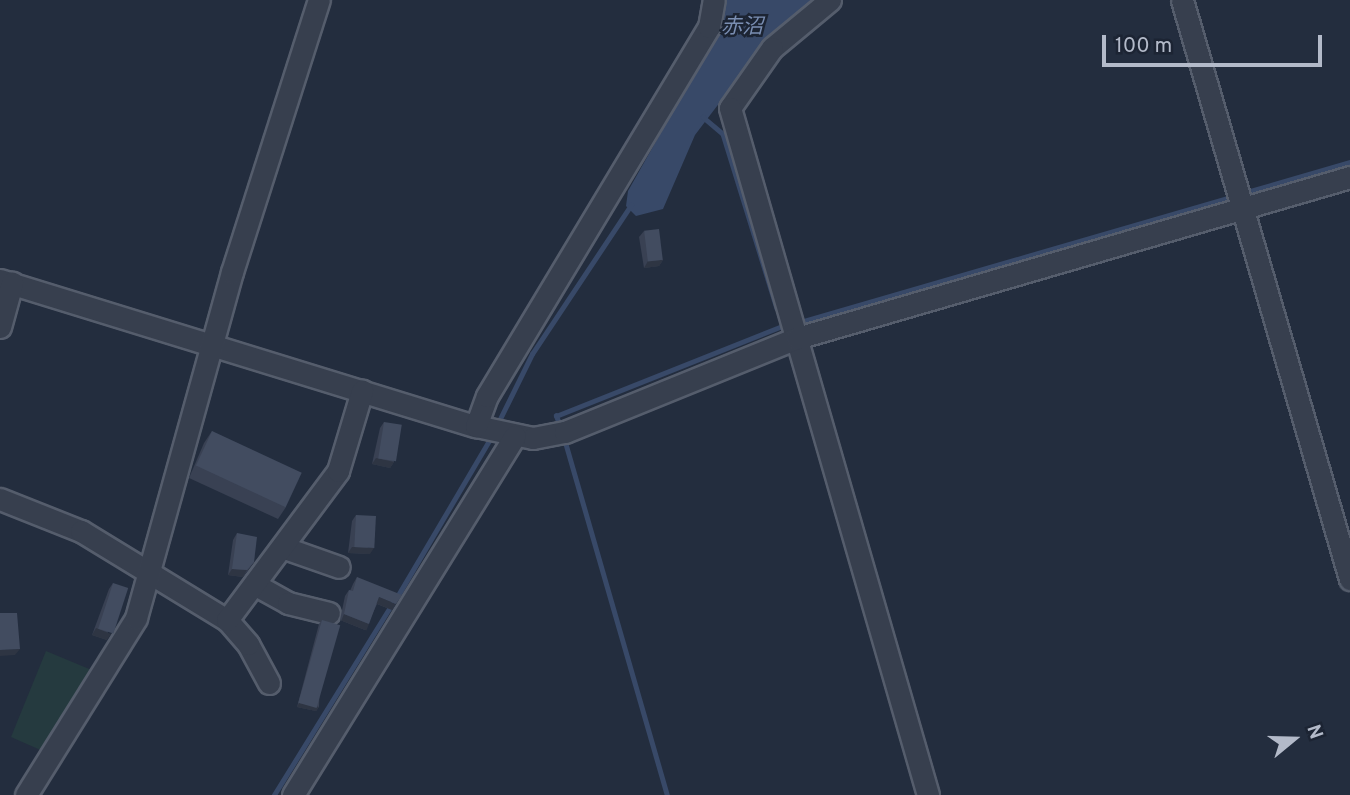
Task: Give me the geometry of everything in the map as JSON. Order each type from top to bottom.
[{"type":"street","points":[[26,795],[136,618],[232,272],[319,0]]},
{"type":"street","points":[[482,427],[488,396],[709,27],[714,0]]},
{"type":"street","points":[[830,0],[772,48],[730,108],[928,795]]},
{"type":"street","points":[[1182,0],[1350,579]]},
{"type":"street","points":[[0,327],[6,281],[482,427],[512,435],[560,433],[797,338],[1350,177]]},
{"type":"street","points":[[227,620],[338,471],[362,391]]},
{"type":"street","points":[[293,795],[512,435]]},
{"type":"street","points":[[0,499],[81,531],[227,620],[248,643],[269,683]]},
{"type":"street","points":[[282,547],[339,567]]},
{"type":"street","points":[[254,584],[288,603],[329,613]]},
{"type":"green space","points":[[46,651],[94,671],[45,752],[11,737]]},
{"type":"water","name":"赤沼","points":[[721,0],[815,0],[768,39],[695,135],[663,209],[636,216],[626,206],[628,191],[712,42]]},
{"type":"building","points":[[659,229],[663,260],[648,262],[644,231]]},
{"type":"building","points":[[384,422],[402,425],[396,461],[378,459]]},
{"type":"building","points":[[212,431],[302,473],[286,507],[196,465]]},
{"type":"building","points":[[356,515],[376,516],[374,548],[354,547]]},
{"type":"building","points":[[237,533],[257,537],[254,562],[247,570],[232,569]]},
{"type":"building","points":[[357,577],[402,595],[396,604],[379,597],[369,624],[344,614],[349,590],[353,591]]},
{"type":"building","points":[[113,583],[128,588],[113,634],[98,629]]},
{"type":"building","points":[[0,613],[17,613],[20,649],[0,650]]},
{"type":"building","points":[[322,620],[340,625],[317,708],[298,703]]},
{"type":"waterway","points":[[703,117],[723,134],[777,308]]},
{"type":"waterway","points":[[1247,192],[1350,162]]},
{"type":"waterway","points":[[804,321],[1228,198]]},
{"type":"waterway","points":[[497,425],[532,354],[631,205]]},
{"type":"waterway","points":[[560,426],[556,416],[782,326]]},
{"type":"waterway","points":[[397,597],[492,436]]},
{"type":"waterway","points":[[564,437],[667,795]]},
{"type":"waterway","points":[[274,795],[392,604]]}]
